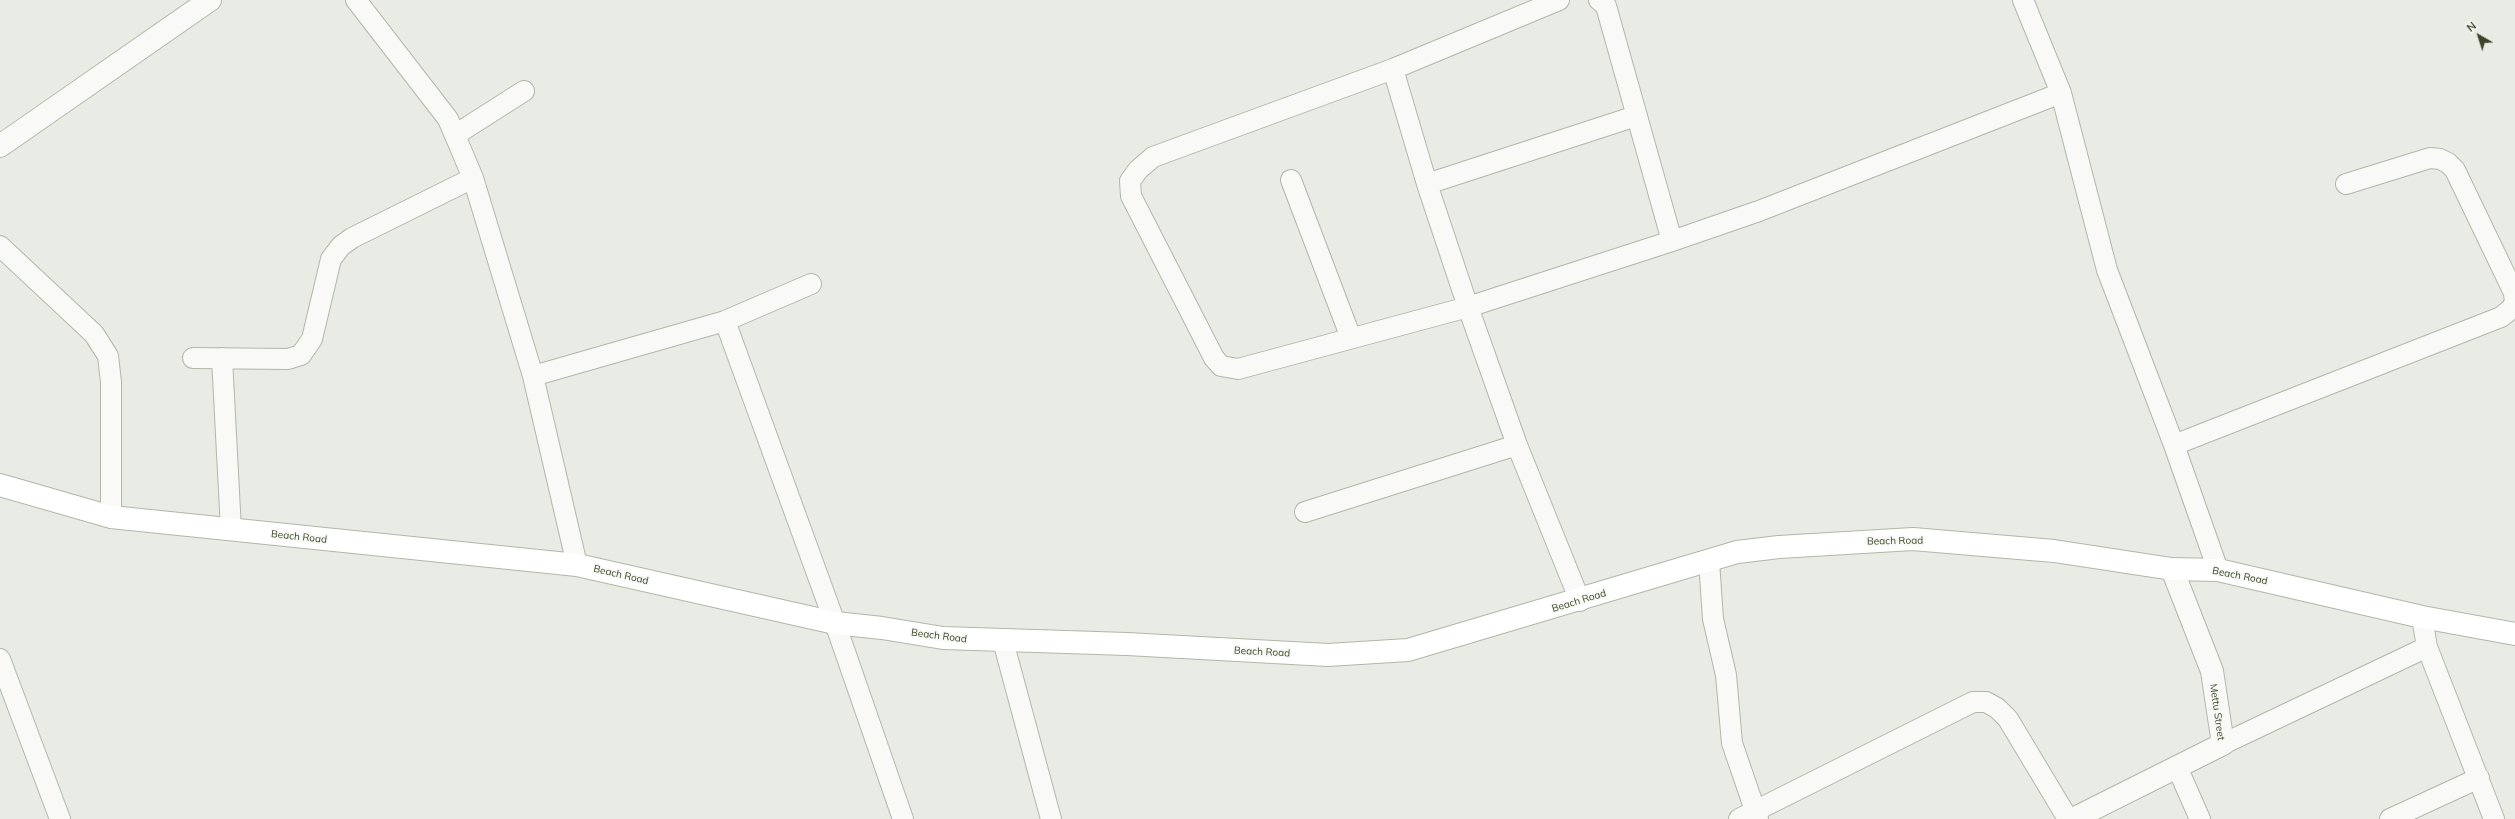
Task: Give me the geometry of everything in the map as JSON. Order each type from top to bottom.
[{"type":"main road","name":"Beach Road","points":[[0,485],[111,517],[577,565],[835,623],[882,628],[943,638],[1127,644],[1328,655],[1408,650],[1580,601],[1737,552],[1779,547],[1913,539],[2054,551],[2172,569],[2218,570],[2422,617],[2515,634]]},
{"type":"street","points":[[0,146],[210,0]]},
{"type":"street","points":[[356,0],[448,119],[473,178],[533,376],[577,565]]},
{"type":"street","points":[[1559,0],[1393,69],[1153,157],[1138,170],[1130,181],[1131,196],[1214,358],[1221,366],[1238,369],[1468,307],[1672,241],[1759,212],[2061,93]]},
{"type":"street","points":[[1599,0],[1606,6],[1672,241]]},
{"type":"street","points":[[2023,0],[2061,93],[2107,270],[2174,445],[2218,570]]},
{"type":"street","points":[[1393,69],[1427,184],[1468,307],[1517,445],[1580,601]]},
{"type":"street","points":[[455,135],[524,91]]},
{"type":"street","points":[[1427,184],[1636,116]]},
{"type":"street","points":[[2174,445],[2501,317],[2510,310],[2515,303],[2514,293],[2455,170],[2448,163],[2440,158],[2430,158],[2346,184]]},
{"type":"street","points":[[193,358],[288,358],[301,355],[312,339],[331,259],[341,246],[352,238],[473,178]]},
{"type":"street","points":[[1291,180],[1351,338]]},
{"type":"street","points":[[0,246],[94,334],[108,356],[111,382],[111,517]]},
{"type":"street","points":[[533,376],[725,321],[811,284]]},
{"type":"street","points":[[725,321],[835,623],[903,819]]},
{"type":"street","points":[[222,358],[231,530]]},
{"type":"street","points":[[1305,512],[1517,445]]},
{"type":"street","points":[[1708,561],[1713,619],[1726,675],[1732,743],[1751,816],[1973,702],[1986,702],[1997,708],[2008,719],[2068,819]]},
{"type":"street","name":"Mettu Street","points":[[2073,819],[2223,744],[2212,671],[2172,569]]},
{"type":"street","points":[[2422,617],[2427,647],[2494,819]]},
{"type":"street","points":[[1003,641],[1051,819]]},
{"type":"street","points":[[2223,744],[2427,647]]},
{"type":"street","points":[[0,659],[7,700],[60,819]]},
{"type":"street","points":[[2177,767],[2200,819]]},
{"type":"street","points":[[2390,819],[2478,778]]}]
